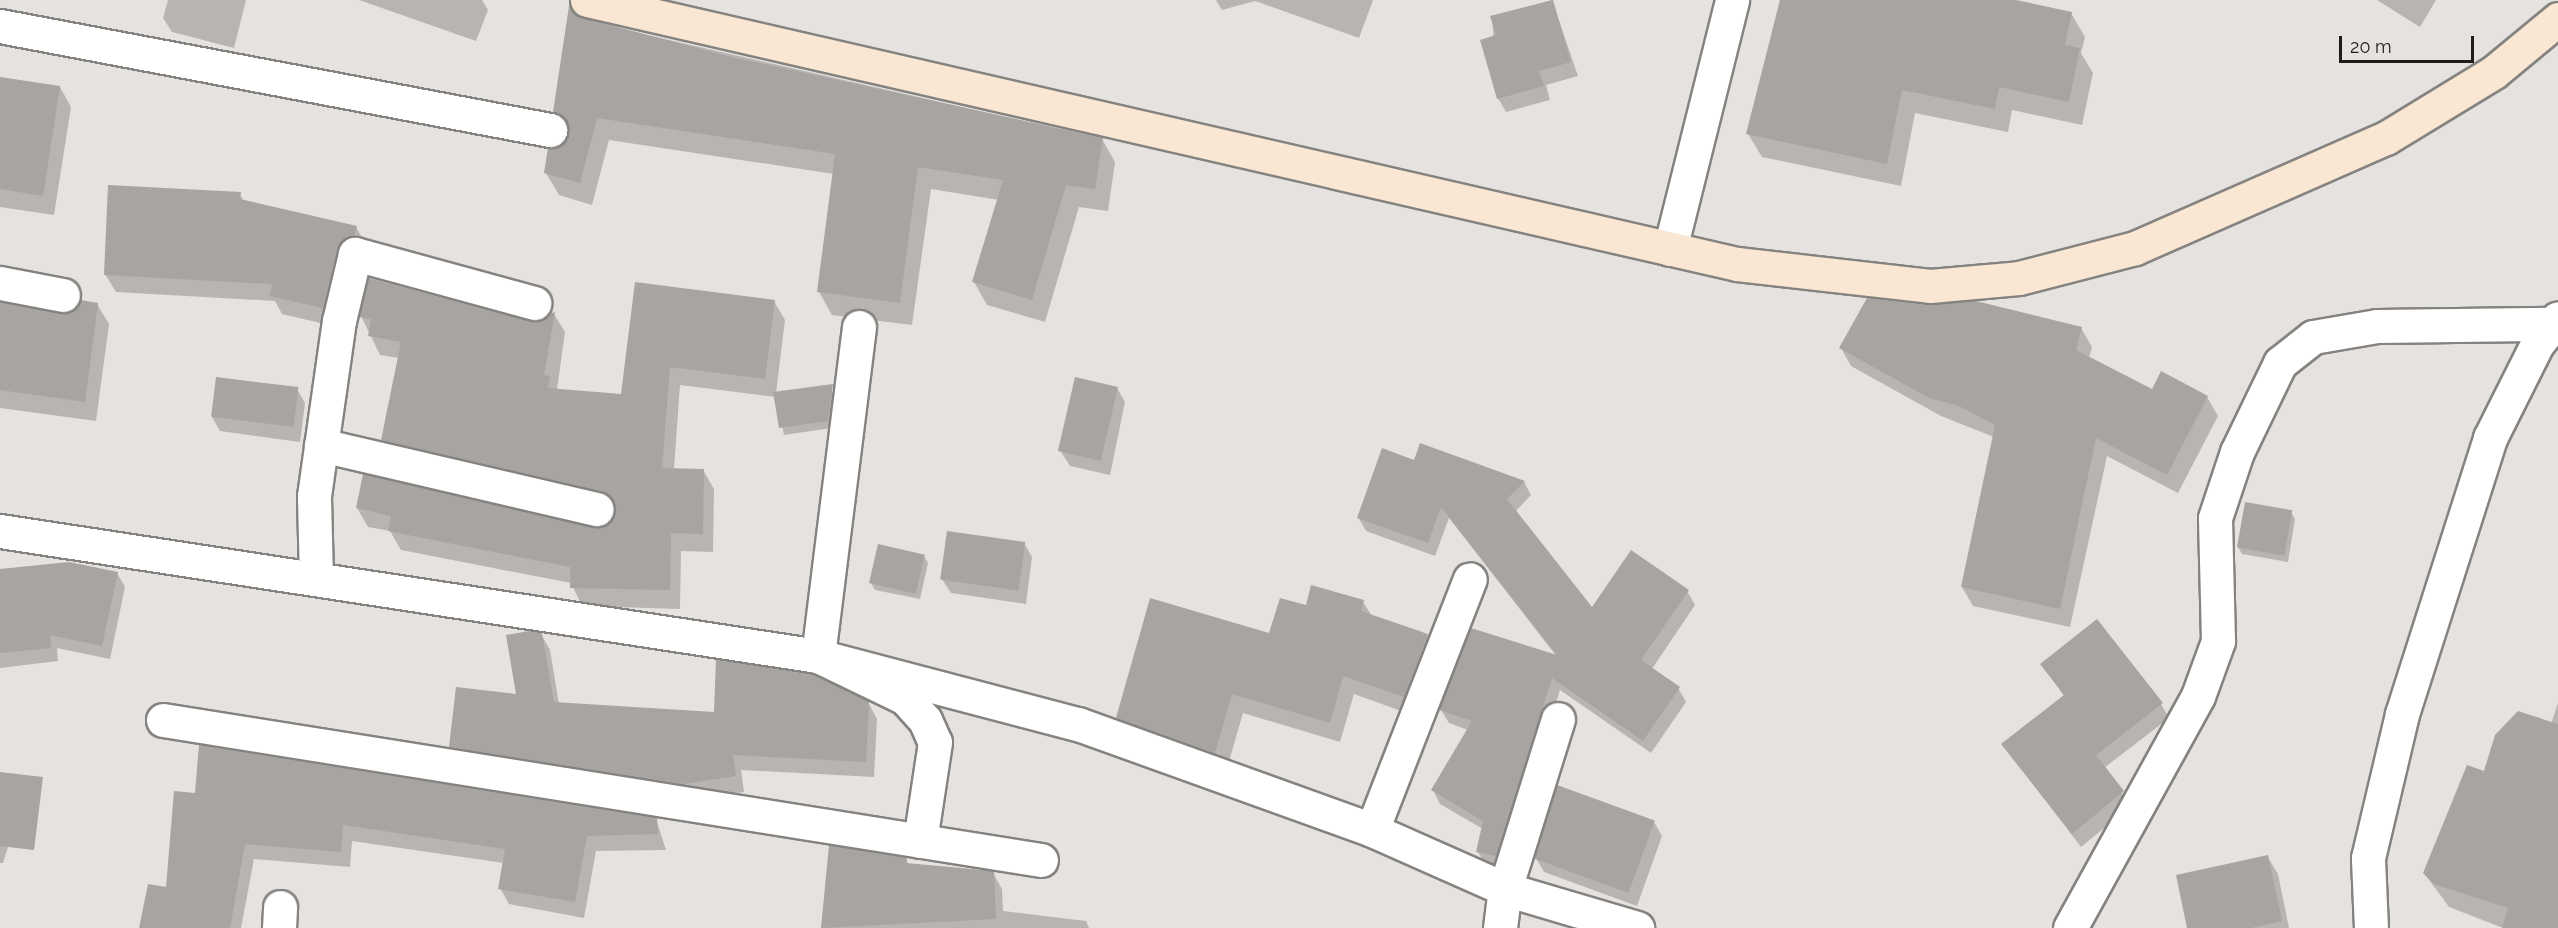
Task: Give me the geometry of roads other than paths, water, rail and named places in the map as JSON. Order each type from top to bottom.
[{"type":"main road","points":[[587,0],[1737,264],[1930,286],[2019,278],[2123,251],[2386,138],[2494,72],[2558,19]]},
{"type":"street","points":[[1670,249],[1732,0]]},
{"type":"street","points":[[0,26],[550,130]]},
{"type":"street","points":[[316,579],[314,496],[339,321],[355,254],[534,303]]},
{"type":"street","points":[[0,283],[63,295]]},
{"type":"street","points":[[2070,928],[2198,696],[2218,641],[2215,518],[2237,453],[2280,363],[2313,337],[2377,326],[2556,321]]},
{"type":"street","points":[[2371,928],[2368,858],[2402,714],[2490,438],[2537,344],[2556,321]]},
{"type":"street","points":[[819,656],[859,327]]},
{"type":"street","points":[[321,445],[597,509]]},
{"type":"street","points":[[0,531],[819,656],[1077,724],[1372,830],[1505,889],[1637,928]]},
{"type":"street","points":[[1372,830],[1470,579]]},
{"type":"street","points":[[819,656],[905,698],[925,720],[935,742],[920,841]]},
{"type":"street","points":[[1500,928],[1505,889],[1558,719]]},
{"type":"street","points":[[163,720],[1041,860]]}]
